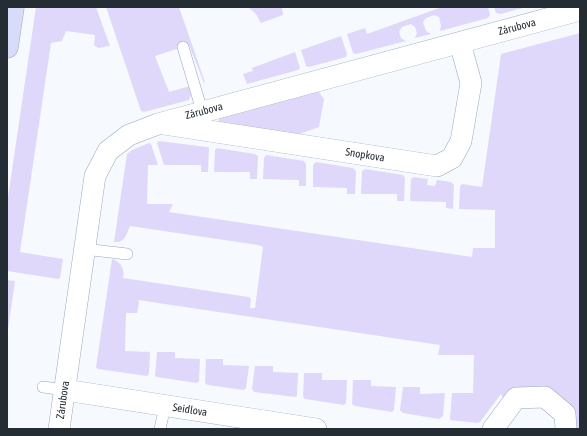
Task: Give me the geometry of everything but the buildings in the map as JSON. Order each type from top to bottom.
[{"type":"street","points":[[7,46],[13,7]]},
{"type":"street","name":"Zárubova","points":[[59,429],[95,176],[108,150],[129,135],[158,124],[580,10]]},
{"type":"street","name":"Snopkova","points":[[158,124],[437,166],[452,158],[461,141],[472,83],[460,43]]},
{"type":"street","name":"Seidlova","points":[[65,390],[316,429]]},
{"type":"street","points":[[493,429],[516,398],[545,397],[565,414],[566,429]]},
{"type":"lane","points":[[183,47],[202,111]]},
{"type":"lane","points":[[84,249],[127,254]]},
{"type":"lane","points":[[43,387],[65,390]]},
{"type":"lane","points":[[160,429],[165,406]]},
{"type":"shaded area","points":[[36,7],[96,7],[110,46],[98,48],[94,45],[95,35],[66,31],[62,41],[51,43],[20,252],[63,259],[60,278],[58,279],[7,271],[7,204]]},
{"type":"shaded area","points":[[106,7],[179,7],[205,82],[204,83],[189,45],[155,56],[169,92],[190,86],[191,94],[189,100],[144,112],[141,111]]},
{"type":"shaded area","points":[[248,7],[282,7],[283,15],[261,23],[256,14]]},
{"type":"shaded area","points":[[442,7],[488,7],[490,15],[488,18],[440,31],[441,26],[439,17],[434,15],[426,18],[423,22],[426,31],[431,34],[415,38],[417,33],[415,27],[411,24],[402,27],[399,32],[401,38],[406,41],[356,54],[353,53],[347,34],[365,28],[367,34]]},
{"type":"shaded area","points":[[494,7],[526,7],[501,14],[496,13]]},
{"type":"shaded area","points":[[580,33],[580,429],[574,429],[555,392],[534,387],[522,388],[504,400],[501,394],[480,422],[450,420],[452,393],[473,393],[474,355],[438,355],[440,345],[138,300],[139,303],[137,313],[126,313],[125,351],[150,352],[149,374],[147,376],[98,369],[96,367],[112,259],[122,266],[123,278],[249,297],[251,299],[250,308],[255,308],[263,247],[130,226],[123,240],[114,242],[127,154],[132,150],[149,143],[151,144],[158,165],[148,165],[147,204],[173,204],[169,212],[472,257],[473,248],[495,248],[495,210],[459,209],[460,186],[462,184],[482,187],[501,54]]},
{"type":"shaded area","points":[[341,36],[347,54],[346,57],[309,67],[306,66],[301,50]]},
{"type":"shaded area","points":[[295,52],[300,68],[298,70],[247,84],[243,74],[253,71],[252,68]]},
{"type":"shaded area","points":[[318,91],[324,99],[319,127],[297,135],[219,123],[219,119],[224,115]]},
{"type":"shaded area","points":[[159,141],[209,148],[208,172],[201,172],[201,165],[164,165],[157,143]]},
{"type":"shaded area","points":[[217,148],[255,154],[258,156],[257,179],[250,179],[250,172],[214,172],[215,150]]},
{"type":"shaded area","points":[[266,155],[304,161],[306,164],[306,186],[299,186],[299,180],[263,179],[264,158]]},
{"type":"shaded area","points":[[316,162],[353,168],[356,171],[355,194],[347,194],[347,188],[313,187],[313,165]]},
{"type":"shaded area","points":[[365,169],[403,175],[405,178],[404,201],[397,201],[397,194],[361,194],[362,171]]},
{"type":"shaded area","points":[[414,177],[428,179],[427,185],[435,186],[437,180],[451,182],[454,185],[453,209],[446,208],[446,202],[410,201],[411,179]]},
{"type":"shaded area","points":[[7,280],[15,281],[7,336]]},
{"type":"shaded area","points":[[157,352],[175,352],[175,358],[200,359],[199,381],[197,383],[155,376]]},
{"type":"shaded area","points":[[206,359],[223,359],[223,365],[249,366],[246,388],[244,390],[208,385],[205,383]]},
{"type":"shaded area","points":[[255,366],[273,366],[273,372],[298,373],[297,396],[254,392],[252,389]]},
{"type":"shaded area","points":[[304,373],[322,373],[322,380],[347,380],[346,403],[344,405],[305,399],[303,397]]},
{"type":"shaded area","points":[[353,380],[371,380],[371,386],[396,387],[394,410],[392,412],[355,406],[352,404]]},
{"type":"shaded area","points":[[403,387],[420,387],[420,394],[445,393],[443,416],[439,419],[403,413],[400,410]]}]
